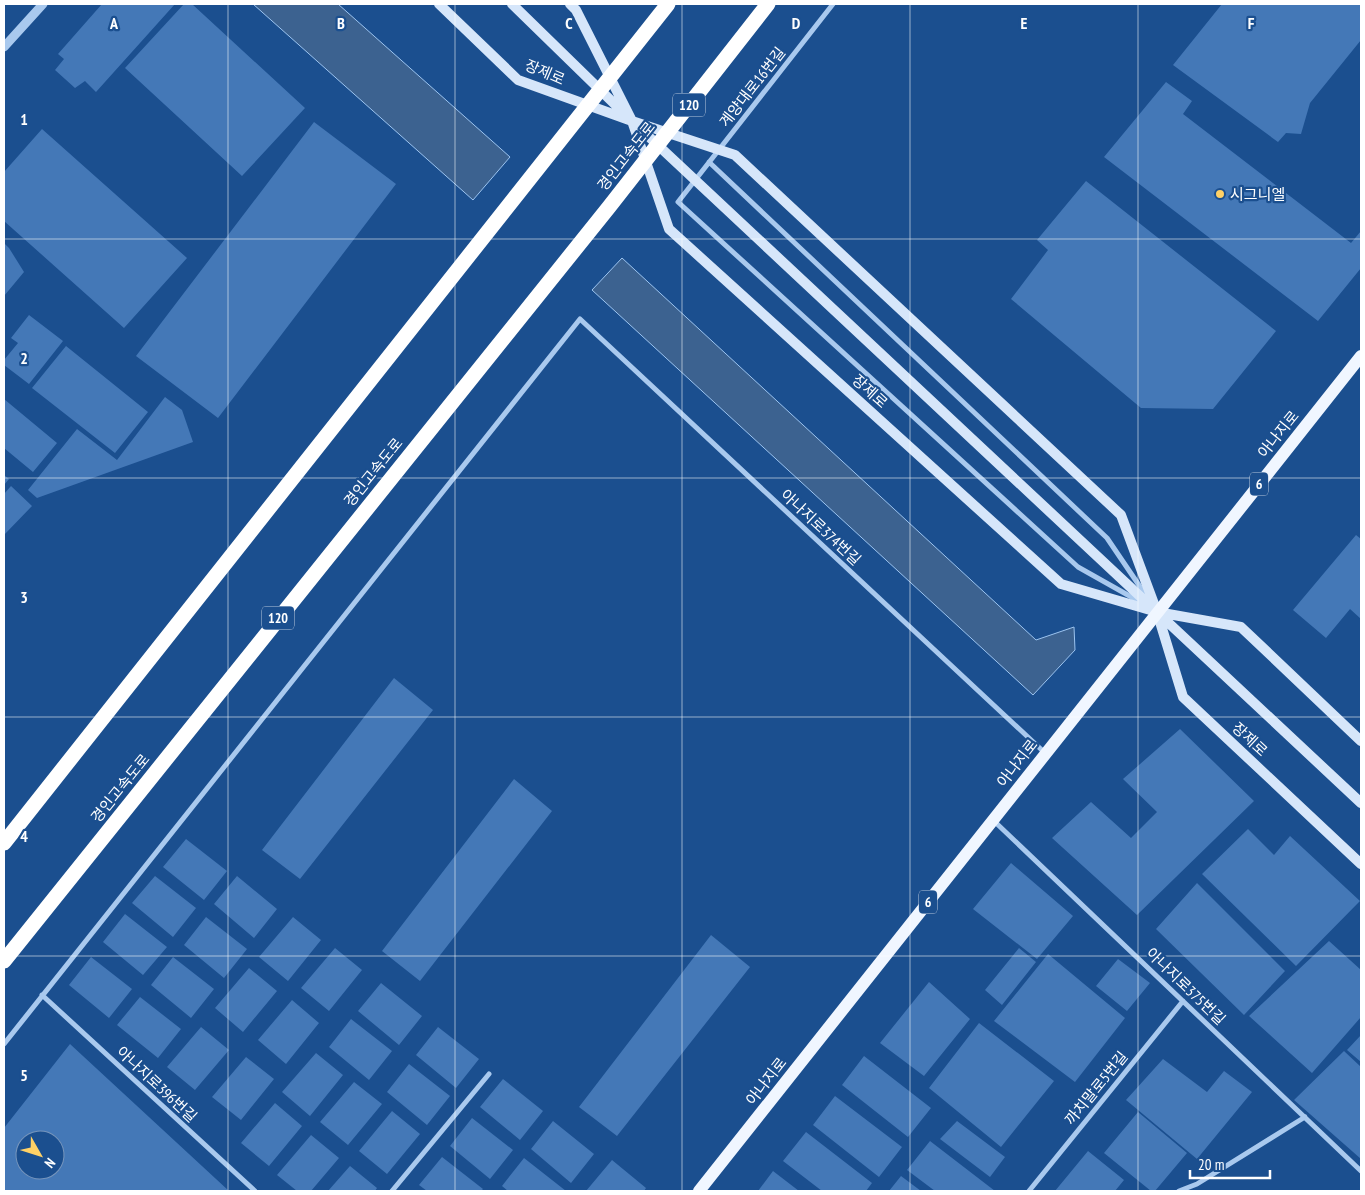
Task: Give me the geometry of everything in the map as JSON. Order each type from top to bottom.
[{"type":"highway","points":[[4,843],[668,4]]},
{"type":"highway","name":"경인고속도로","points":[[4,961],[609,207],[768,4]]},
{"type":"main road","name":"장제로","points":[[439,4],[518,80],[632,122],[735,155],[1120,515],[1157,612],[1183,697],[1361,864]]},
{"type":"main road","name":"장제로","points":[[512,4],[632,122],[1361,803]]},
{"type":"main road","name":"장제로","points":[[570,4],[576,10],[632,122],[669,229],[1061,584],[1157,612],[1241,627],[1361,741]]},
{"type":"main road","name":"아나지로","points":[[699,1191],[1361,356]]},
{"type":"street","points":[[4,47],[43,4]]},
{"type":"street","name":"계양대로16번길","points":[[833,4],[678,202],[1078,568],[1157,612]]},
{"type":"street","points":[[709,162],[1107,538],[1157,612]]},
{"type":"street","name":"아나지로374번길","points":[[42,995],[580,318],[1046,754]]},
{"type":"street","name":"아나지로375번길","points":[[993,820],[1361,1171]]},
{"type":"street","points":[[4,1044],[42,995]]},
{"type":"street","name":"아나지로396번길","points":[[42,995],[255,1191]]},
{"type":"street","name":"까치말로5번길","points":[[1029,1191],[1183,1001]]},
{"type":"street","points":[[392,1191],[488,1074]]},
{"type":"street","points":[[1179,1191],[1197,1184],[1305,1117]]},
{"type":"water","points":[[253,4],[338,4],[510,157],[473,200]]},
{"type":"water","points":[[622,258],[1036,640],[1074,627],[1075,650],[1033,695],[592,290]]},
{"type":"building","points":[[102,4],[175,4],[96,92],[85,81],[75,88],[55,70],[64,59],[58,54]]},
{"type":"building","points":[[184,4],[192,4],[305,108],[242,176],[125,68]]},
{"type":"building","points":[[1222,4],[1361,4],[1361,40],[1310,103],[1301,134],[1286,133],[1278,142],[1173,65]]},
{"type":"building","name":"시그니엘","points":[[1166,82],[1192,101],[1183,114],[1351,243],[1361,231],[1361,268],[1318,321],[1104,157]]},
{"type":"building","points":[[314,122],[396,184],[218,418],[136,356]]},
{"type":"building","points":[[42,129],[187,258],[124,328],[4,221],[4,172]]},
{"type":"building","points":[[1086,181],[1276,331],[1213,409],[1141,408],[1011,299],[1048,250],[1037,240]]},
{"type":"building","points":[[4,243],[24,272],[4,296]]},
{"type":"building","points":[[29,315],[63,341],[29,384],[4,365],[4,360],[18,343],[11,338]]},
{"type":"building","points":[[66,346],[148,412],[115,453],[32,388]]},
{"type":"building","points":[[165,397],[182,410],[193,442],[37,498],[28,490],[77,429],[117,460]]},
{"type":"building","points":[[4,399],[57,443],[33,472],[4,448]]},
{"type":"building","points":[[4,475],[9,479],[4,485]]},
{"type":"building","points":[[11,486],[32,506],[4,535],[4,494]]},
{"type":"building","points":[[1356,535],[1361,539],[1361,619],[1350,609],[1326,638],[1293,610]]},
{"type":"building","points":[[394,678],[433,710],[300,879],[262,850]]},
{"type":"building","points":[[1180,729],[1254,801],[1137,915],[1052,838],[1091,802],[1131,838],[1157,812],[1123,779]]},
{"type":"building","points":[[514,779],[552,811],[420,981],[382,951]]},
{"type":"building","points":[[1248,829],[1274,855],[1290,836],[1360,901],[1296,966],[1202,874]]},
{"type":"building","points":[[186,839],[227,871],[204,900],[163,867]]},
{"type":"building","points":[[1011,863],[1073,916],[1037,959],[973,909]]},
{"type":"building","points":[[155,876],[196,908],[173,937],[132,903]]},
{"type":"building","points":[[237,876],[277,909],[254,938],[214,904]]},
{"type":"building","points":[[1197,883],[1285,971],[1244,1015],[1156,929]]},
{"type":"building","points":[[125,914],[167,947],[143,975],[103,942]]},
{"type":"building","points":[[206,917],[247,949],[224,978],[184,945]]},
{"type":"building","points":[[293,917],[321,940],[288,981],[259,957]]},
{"type":"building","points":[[711,935],[750,967],[617,1136],[579,1107]]},
{"type":"building","points":[[1329,941],[1361,970],[1361,1017],[1312,1073],[1249,1016]]},
{"type":"building","points":[[335,948],[362,970],[329,1011],[301,988]]},
{"type":"building","points":[[1019,948],[1036,962],[1002,1005],[985,990]]},
{"type":"building","points":[[1048,954],[1125,1018],[1075,1082],[994,1021]]},
{"type":"building","points":[[91,957],[132,989],[109,1018],[69,985]]},
{"type":"building","points":[[173,957],[214,989],[191,1018],[151,985]]},
{"type":"building","points":[[1118,959],[1150,983],[1127,1011],[1096,986]]},
{"type":"building","points":[[249,968],[277,991],[243,1032],[215,1008]]},
{"type":"building","points":[[929,982],[970,1019],[924,1076],[880,1043]]},
{"type":"building","points":[[381,983],[422,1016],[399,1045],[358,1011]]},
{"type":"building","points":[[140,997],[181,1029],[158,1058],[117,1025]]},
{"type":"building","points":[[292,1000],[319,1023],[286,1064],[258,1040]]},
{"type":"building","points":[[351,1019],[392,1051],[369,1080],[329,1047]]},
{"type":"building","points":[[979,1023],[1054,1081],[1001,1147],[929,1088]]},
{"type":"building","points":[[201,1027],[229,1050],[195,1090],[167,1067]]},
{"type":"building","points":[[438,1027],[479,1059],[456,1088],[416,1055]]},
{"type":"building","points":[[1361,1035],[1361,1062],[1347,1050]]},
{"type":"building","points":[[70,1044],[229,1191],[4,1191],[4,1128]]},
{"type":"building","points":[[1344,1051],[1361,1067],[1361,1159],[1294,1100]]},
{"type":"building","points":[[316,1053],[343,1075],[310,1116],[282,1092]]},
{"type":"building","points":[[864,1056],[931,1108],[908,1137],[842,1085]]},
{"type":"building","points":[[246,1057],[274,1079],[241,1120],[212,1097]]},
{"type":"building","points":[[1163,1059],[1207,1092],[1224,1071],[1252,1092],[1197,1159],[1126,1100]]},
{"type":"building","points":[[409,1064],[450,1096],[427,1125],[387,1092]]},
{"type":"building","points":[[503,1079],[543,1111],[520,1140],[480,1107]]},
{"type":"building","points":[[354,1082],[382,1104],[348,1145],[320,1122]]},
{"type":"building","points":[[835,1096],[902,1147],[879,1177],[813,1125]]},
{"type":"building","points":[[275,1103],[302,1126],[269,1166],[241,1143]]},
{"type":"building","points":[[392,1111],[420,1134],[387,1174],[359,1151]]},
{"type":"building","points":[[1138,1112],[1187,1153],[1155,1191],[1151,1191],[1104,1153]]},
{"type":"building","points":[[472,1118],[513,1150],[490,1179],[450,1146]]},
{"type":"building","points":[[553,1121],[594,1154],[571,1183],[531,1149]]},
{"type":"building","points":[[957,1121],[1005,1157],[990,1177],[940,1139]]},
{"type":"building","points":[[806,1132],[872,1183],[866,1191],[822,1191],[783,1161]]},
{"type":"building","points":[[311,1135],[339,1158],[311,1191],[297,1191],[277,1175]]},
{"type":"building","points":[[930,1141],[995,1191],[935,1191],[907,1170]]},
{"type":"building","points":[[1088,1151],[1124,1180],[1115,1191],[1055,1191]]},
{"type":"building","points":[[442,1157],[483,1189],[481,1191],[427,1191],[419,1185]]},
{"type":"building","points":[[524,1158],[566,1191],[508,1191],[502,1186]]},
{"type":"building","points":[[612,1160],[646,1188],[644,1191],[586,1191]]},
{"type":"building","points":[[350,1166],[377,1188],[375,1191],[328,1191]]},
{"type":"building","points":[[773,1171],[799,1191],[758,1191]]},
{"type":"building","points":[[901,1176],[921,1191],[889,1191]]},
{"type":"place","name":"시그니엘","points":[[1220,194]]}]
